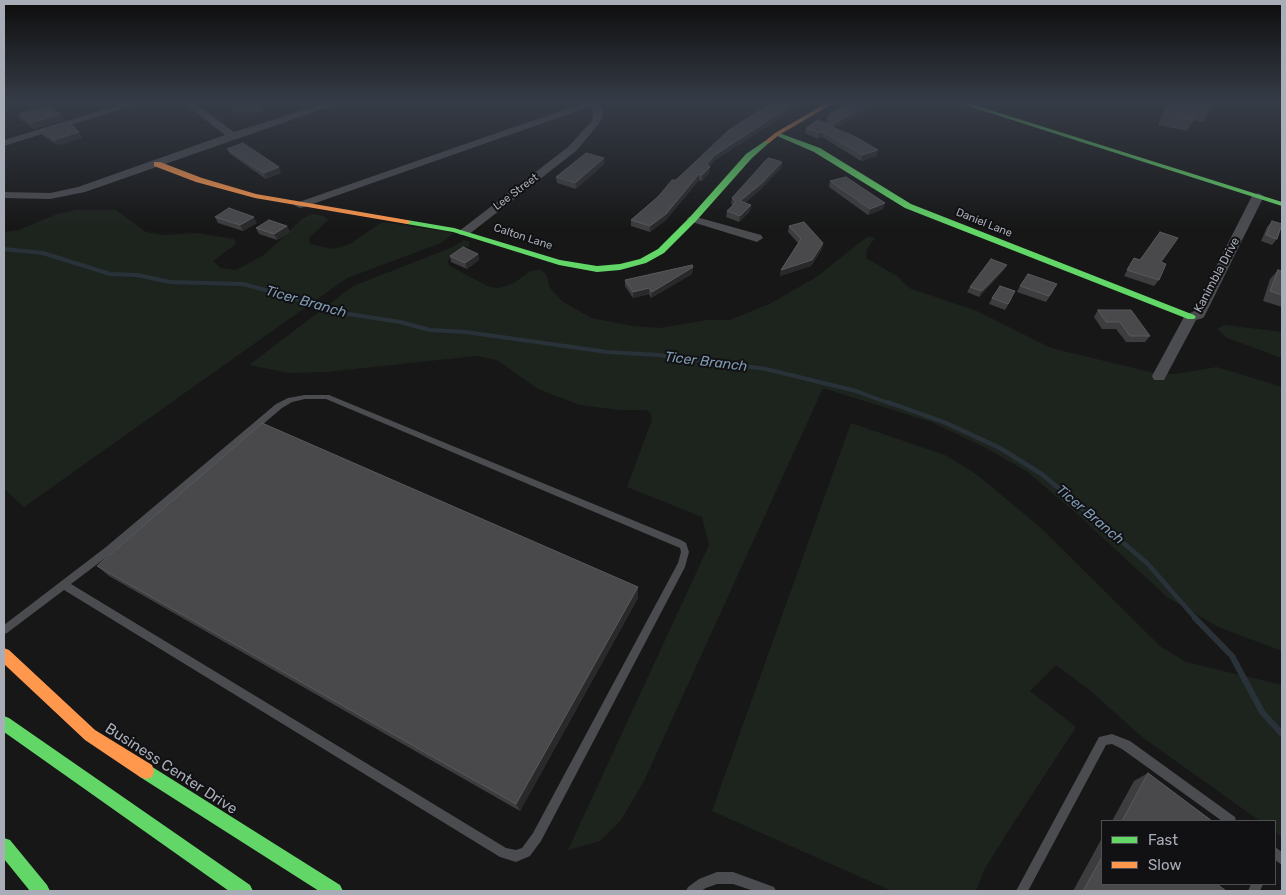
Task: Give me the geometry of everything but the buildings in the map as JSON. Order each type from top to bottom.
[{"type":"main road","name":"Calton Lane","points":[[157,164],[221,187],[300,205],[464,232],[559,262],[597,269],[620,267],[643,261],[661,251],[750,156],[763,146]]},
{"type":"main road","name":"Daniel Lane","points":[[806,146],[817,150],[908,206],[1191,317]]},
{"type":"main road","points":[[1098,146],[1282,204]]},
{"type":"main road","name":"Business Center Drive","points":[[4,655],[90,735],[334,891]]},
{"type":"main road","points":[[4,723],[244,891]]},
{"type":"main road","points":[[4,846],[41,891]]},
{"type":"street","points":[[4,195],[42,197],[66,194],[206,146]]},
{"type":"street","points":[[300,205],[469,146]]},
{"type":"street","name":"Lee Street","points":[[464,232],[575,146]]},
{"type":"street","name":"Kanimbla Drive","points":[[1159,376],[1191,317],[1198,315],[1258,196]]},
{"type":"street","points":[[693,218],[757,238]]},
{"type":"lane","points":[[4,630],[109,550],[279,406],[290,400],[305,397],[327,397],[678,543],[683,546],[685,552],[682,564],[537,837],[526,852],[516,856],[504,853],[64,585]]},
{"type":"lane","points":[[1022,891],[1103,741],[1112,740],[1126,745],[1230,820]]},
{"type":"lane","points":[[692,891],[703,883],[717,878],[733,878],[770,891]]},
{"type":"shaded area","points":[[76,210],[116,210],[146,232],[163,235],[196,233],[234,239],[236,244],[213,261],[221,268],[236,270],[264,255],[302,219],[312,214],[324,216],[328,220],[309,238],[310,244],[333,249],[350,244],[382,222],[454,233],[441,243],[347,278],[24,507],[4,489],[4,232],[19,230],[57,214]]},
{"type":"shaded area","points":[[868,236],[875,238],[867,249],[866,258],[897,276],[909,288],[977,311],[1051,348],[1150,372],[1174,374],[1217,367],[1282,387],[1282,651],[1218,627],[1167,597],[1075,512],[1026,471],[984,447],[931,422],[823,388],[643,783],[621,820],[600,841],[568,850],[709,545],[702,517],[627,487],[652,420],[651,413],[646,410],[620,410],[580,405],[538,389],[497,360],[476,356],[326,372],[289,373],[249,365],[353,286],[453,247],[464,240],[470,242],[469,246],[447,261],[450,266],[489,287],[499,288],[514,283],[530,271],[541,270],[546,274],[550,288],[562,301],[591,318],[633,326],[659,328],[707,320],[730,320],[771,303],[815,278]]},
{"type":"shaded area","points":[[1225,325],[1282,332],[1282,358],[1227,338],[1217,329]]},
{"type":"shaded area","points":[[851,423],[945,455],[976,474],[1040,527],[1161,647],[1186,662],[1282,685],[1282,838],[1276,833],[1276,820],[1259,820],[1142,737],[1092,692],[1056,665],[1030,691],[1076,727],[984,870],[976,891],[892,891],[712,811]]},
{"type":"waterway","name":"Ticer Branch","points":[[4,249],[43,253],[110,274],[137,275],[170,282],[243,284],[288,296],[330,311],[400,322],[430,330],[466,332],[607,352],[659,355],[766,369],[856,391],[891,404]]},
{"type":"waterway","name":"Ticer Branch","points":[[888,402],[946,423],[1000,448],[1043,475],[1147,563],[1196,619]]},
{"type":"waterway","name":"Ticer Branch","points":[[1195,618],[1232,656],[1262,712],[1282,734]]},
{"type":"traffic: fast","points":[[407,222],[454,230],[559,262],[597,269],[620,267],[643,261],[661,251],[693,219],[749,156],[762,146]]},
{"type":"traffic: fast","points":[[806,146],[817,150],[908,206],[1191,317]]},
{"type":"traffic: fast","points":[[1097,146],[1282,204]]},
{"type":"traffic: fast","points":[[4,723],[244,891]]},
{"type":"traffic: fast","points":[[146,771],[334,891]]},
{"type":"traffic: fast","points":[[4,846],[41,891]]},
{"type":"traffic: slow","points":[[157,164],[199,180],[255,196],[407,222]]},
{"type":"traffic: slow","points":[[4,655],[90,735],[146,771]]}]
